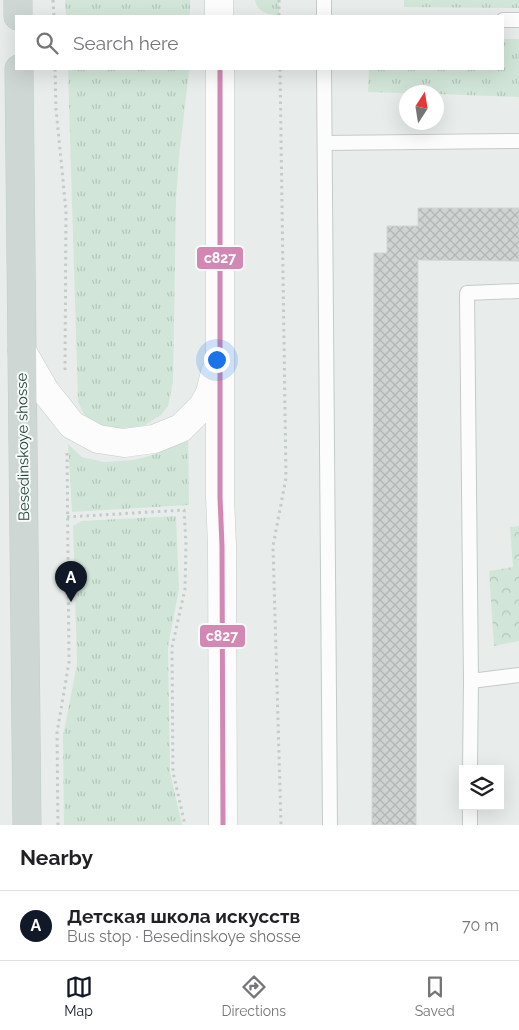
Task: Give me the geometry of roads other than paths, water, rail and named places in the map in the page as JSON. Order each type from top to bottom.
[{"type":"main road","points":[[18,0],[18,15]]},
{"type":"main road","points":[[219,0],[220,15]]},
{"type":"main road","name":"Besedinskoye shosse","points":[[19,70],[27,825]]},
{"type":"main road","points":[[220,70],[223,825]]},
{"type":"main road","points":[[22,351],[45,391],[72,425],[98,439],[124,443],[154,439],[181,428],[203,406],[210,393],[220,346]]},
{"type":"lane","points":[[324,0],[324,15]]},
{"type":"lane","points":[[504,20],[519,20]]},
{"type":"lane","points":[[324,70],[330,825]]},
{"type":"lane","points":[[325,143],[519,141]]},
{"type":"lane","points":[[470,765],[467,293],[519,291]]},
{"type":"lane","points":[[471,681],[519,675]]},
{"type":"lane","points":[[470,810],[470,825]]},
{"type":"place","name":"Детская школа искусств","points":[[71,602]]}]
